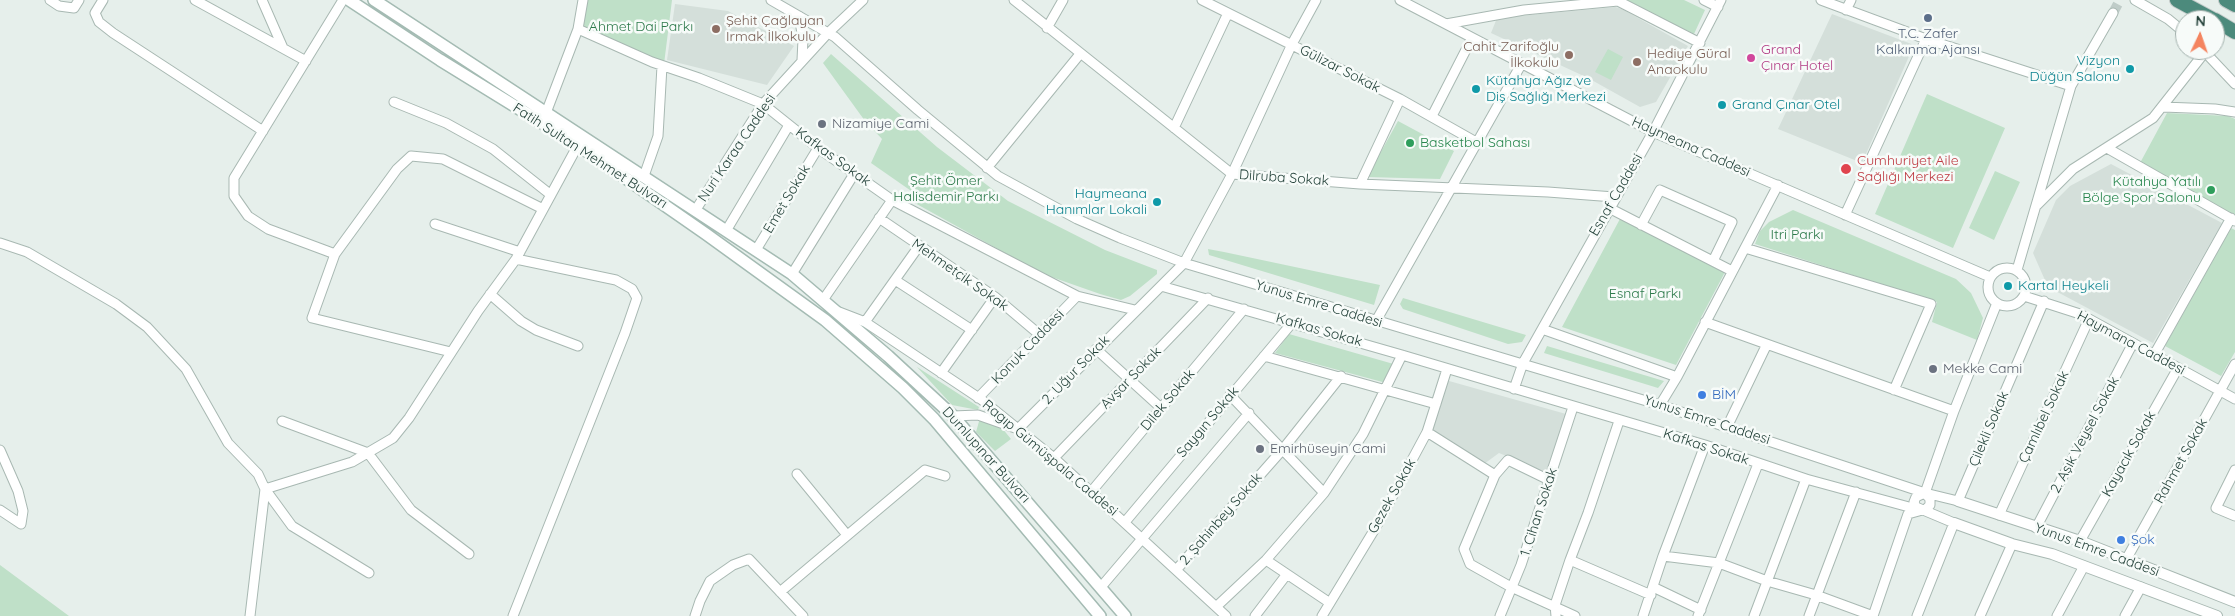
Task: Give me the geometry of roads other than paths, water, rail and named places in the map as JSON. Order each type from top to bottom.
[{"type":"highway","points":[[2177,0],[2196,10]]},
{"type":"highway","points":[[2226,0],[2235,5]]},
{"type":"main road","name":"Fatih Sultan Mehmet Bulvarı","points":[[349,0],[440,60],[578,145],[825,320]]},
{"type":"main road","name":"Fatih Sultan Mehmet Bulvarı","points":[[374,0],[792,274],[831,309]]},
{"type":"main road","name":"Dumlupınar Bulvarı","points":[[831,309],[888,356],[953,416],[1125,616]]},
{"type":"main road","name":"Dumlupınar Bulvarı","points":[[825,320],[903,388],[934,420],[1098,615]]},
{"type":"street","points":[[50,0],[59,6],[74,8],[80,0]]},
{"type":"street","points":[[102,0],[95,14],[99,22],[263,131]]},
{"type":"street","points":[[195,0],[306,61]]},
{"type":"street","points":[[262,0],[283,48]]},
{"type":"street","points":[[335,254],[268,229],[248,216],[234,196],[234,178],[343,0]]},
{"type":"street","points":[[546,113],[578,29],[583,0]]},
{"type":"street","name":"Yunus Emre Caddesi","points":[[771,0],[828,33],[998,176],[1077,220],[1184,263],[1660,405],[1925,493],[1958,501],[2080,541],[2235,602]]},
{"type":"street","name":"Nuri Karaa Caddesi","points":[[695,211],[763,104],[802,60],[863,0]]},
{"type":"street","name":"Dilruba Sokak","points":[[1014,0],[1232,174],[1360,184],[1548,192],[1614,197]]},
{"type":"street","points":[[1047,28],[1063,0]]},
{"type":"street","name":"Gülizar Sokak","points":[[1202,0],[1400,99],[1476,142]]},
{"type":"street","points":[[1135,310],[1184,263],[1232,174],[1292,44],[1316,0]]},
{"type":"street","name":"Haymeana Caddesi","points":[[1400,0],[1653,132],[1990,277]]},
{"type":"street","points":[[1704,0],[1720,3]]},
{"type":"street","points":[[1822,0],[1926,38],[2070,86]]},
{"type":"street","points":[[1846,10],[1851,0]]},
{"type":"street","points":[[2135,0],[2175,25]]},
{"type":"street","points":[[1446,24],[1524,10],[1619,1],[1700,43]]},
{"type":"street","name":"Esnaf Caddesi","points":[[1514,389],[1523,363],[1614,197],[1653,132],[1720,3]]},
{"type":"street","points":[[1174,128],[1228,12]]},
{"type":"street","points":[[2017,270],[2070,86],[2113,13]]},
{"type":"street","points":[[799,16],[803,38],[802,60]]},
{"type":"street","name":"Kafkas Sokak","points":[[578,29],[662,66],[699,78],[763,104],[818,148],[892,200],[1077,296],[1135,310]]},
{"type":"street","points":[[1432,116],[1472,38]]},
{"type":"street","points":[[1846,215],[1926,38]]},
{"type":"street","points":[[987,168],[1080,54]]},
{"type":"street","points":[[2036,205],[2074,169],[2153,118],[2197,60]]},
{"type":"street","points":[[2212,60],[2235,84]]},
{"type":"street","points":[[1376,321],[1522,63]]},
{"type":"street","points":[[644,176],[658,136],[662,66]]},
{"type":"street","points":[[1360,184],[1400,99]]},
{"type":"street","points":[[394,102],[446,123],[493,149],[551,195]]},
{"type":"street","points":[[2163,107],[2215,109],[2235,112]]},
{"type":"street","points":[[726,232],[789,125]]},
{"type":"street","points":[[265,488],[352,462],[393,438],[409,418],[451,352],[518,255],[578,145]]},
{"type":"street","name":"Emet Sokak","points":[[756,250],[818,148]]},
{"type":"street","points":[[2108,148],[2233,220],[2154,355]]},
{"type":"street","points":[[451,352],[312,318],[335,254],[397,169],[411,156],[443,159],[543,209]]},
{"type":"street","points":[[792,274],[854,174]]},
{"type":"street","points":[[1660,405],[1677,377],[1778,186]]},
{"type":"street","points":[[1641,225],[1660,190],[1732,222],[1713,261]]},
{"type":"street","points":[[823,300],[892,200]]},
{"type":"street","points":[[1608,208],[1732,271]]},
{"type":"street","name":"Mehmetçik Sokak","points":[[878,218],[995,297],[1040,335]]},
{"type":"street","points":[[435,224],[518,255],[616,280],[632,289],[636,298],[625,333],[513,616]]},
{"type":"street","points":[[0,243],[34,256],[116,304],[146,327],[186,369],[228,443],[258,474],[265,488],[292,526],[369,573]]},
{"type":"street","points":[[865,322],[918,246]]},
{"type":"street","points":[[1744,248],[1931,304],[1894,390]]},
{"type":"street","points":[[2005,267],[2017,270],[2025,279],[2026,291],[2024,296],[2015,304],[2003,305],[1997,303],[1989,294],[1988,282],[1990,277],[1999,269],[2005,267]]},
{"type":"street","points":[[895,280],[972,330]]},
{"type":"street","name":"Kafkas Sokak","points":[[1161,286],[1208,298],[1705,445],[1806,479],[1920,510],[1954,524]]},
{"type":"street","points":[[490,294],[529,326],[578,346]]},
{"type":"street","name":"Konuk Caddesi","points":[[978,398],[1077,296]]},
{"type":"street","name":"Haymana Caddesi","points":[[2024,296],[2044,301],[2089,319],[2235,399]]},
{"type":"street","points":[[942,373],[995,297]]},
{"type":"street","name":"Avşar Sokak","points":[[1054,458],[1208,298]]},
{"type":"street","name":"Çilekli Sokak","points":[[1958,501],[2044,301]]},
{"type":"street","points":[[1663,556],[1719,563],[1767,581],[1816,594],[1873,616],[1908,514],[1926,509],[1931,502],[1929,496],[1925,493],[1954,412],[1997,303]]},
{"type":"street","name":"Ragıp Gümüşpala Caddesi","points":[[831,309],[865,322],[978,398],[1018,429],[1054,458],[1226,616]]},
{"type":"street","name":"Dilek Sokak","points":[[1091,492],[1244,309]]},
{"type":"street","name":"2. Uğur Sokak","points":[[1018,429],[1135,310]]},
{"type":"street","name":"Çamlıbel Sokak","points":[[1999,515],[2089,319]]},
{"type":"street","points":[[1705,322],[1954,412]]},
{"type":"street","name":"Saygın Sokak","points":[[1125,522],[1292,323]]},
{"type":"street","points":[[1542,330],[1677,377]]},
{"type":"street","name":"2. Aşık Veysel Sokak","points":[[2036,528],[2133,343]]},
{"type":"street","points":[[1727,426],[1767,344]]},
{"type":"street","points":[[1096,349],[1161,408]]},
{"type":"street","points":[[1217,606],[1266,560],[1324,493],[1363,434],[1402,355]]},
{"type":"street","points":[[1264,356],[1436,404]]},
{"type":"street","name":"Rahmet Sokak","points":[[2127,558],[2235,364]]},
{"type":"street","name":"Kayacık Sokak","points":[[2080,541],[2178,368]]},
{"type":"street","name":"Gezek Sokak","points":[[1322,616],[1376,527],[1427,432],[1447,369]]},
{"type":"street","name":"2. Şahinbey Sokak","points":[[1177,570],[1283,449],[1341,376]]},
{"type":"street","points":[[1230,396],[1324,493]]},
{"type":"street","name":"1. Cihan Sokak","points":[[1500,616],[1521,565],[1573,407]]},
{"type":"street","points":[[1101,587],[1248,413]]},
{"type":"street","points":[[953,416],[978,415],[1018,429]]},
{"type":"street","points":[[282,421],[368,453],[412,510],[469,554]]},
{"type":"street","points":[[1556,616],[1555,605],[1619,421]]},
{"type":"street","points":[[1427,432],[1495,475]]},
{"type":"street","points":[[1643,616],[1663,556],[1705,445]]},
{"type":"street","points":[[0,450],[18,491],[23,512],[21,524],[0,510]]},
{"type":"street","points":[[1549,480],[1508,460],[1495,475],[1464,549],[1470,564],[1511,587],[1576,616]]},
{"type":"street","points":[[1570,560],[1652,591],[1700,613],[1758,464]]},
{"type":"street","points":[[780,592],[925,470],[944,476]]},
{"type":"street","points":[[2235,470],[2216,508],[2235,516]]},
{"type":"street","points":[[797,474],[847,535]]},
{"type":"street","points":[[1754,616],[1806,479]]},
{"type":"street","points":[[250,616],[265,488]]},
{"type":"street","points":[[1809,616],[1856,492]]},
{"type":"street","points":[[1917,616],[1954,524],[2012,544],[2052,554],[2141,587],[2193,612],[2217,616]]},
{"type":"street","points":[[1980,616],[2012,544]]},
{"type":"street","points":[[696,616],[700,601],[710,581],[733,566],[749,559],[780,592],[797,614]]},
{"type":"street","points":[[1266,560],[1330,603]]},
{"type":"street","points":[[2057,616],[2084,566]]},
{"type":"street","points":[[1255,616],[1287,574]]},
{"type":"street","points":[[2125,616],[2141,587]]},
{"type":"tunnel","points":[[2113,13],[2120,0]]},
{"type":"place","name":"T.C. Zafer Kalkınma Ajansı","points":[[1928,18]]},
{"type":"place","name":"Şehit Çağlayan Irmak İlkokulu","points":[[716,29]]},
{"type":"place","name":"Cahit Zarifoğlu İlkokulu","points":[[1569,55]]},
{"type":"place","name":"Grand Çınar Hotel","points":[[1751,58]]},
{"type":"place","name":"Hediye Güral Anaokulu","points":[[1637,62]]},
{"type":"place","name":"Vizyon Düğün Salonu","points":[[2130,69]]},
{"type":"place","name":"Kütahya Ağız ve Diş Sağlığı Merkezi","points":[[1476,89]]},
{"type":"place","name":"Grand Çınar Otel","points":[[1722,105]]},
{"type":"place","name":"Nizamiye Cami","points":[[822,124]]},
{"type":"place","name":"Basketbol Sahası","points":[[1410,143]]},
{"type":"place","name":"Cumhuriyet Aile Sağlığı Merkezi","points":[[1846,169]]},
{"type":"place","name":"Kütahya Yatılı Bölge Spor Salonu","points":[[2211,190]]},
{"type":"place","name":"Haymeana Hanımlar Lokali","points":[[1157,202]]},
{"type":"place","name":"Kartal Heykeli","points":[[2008,286]]},
{"type":"place","name":"Mekke Cami","points":[[1933,369]]},
{"type":"place","name":"BİM","points":[[1702,395]]},
{"type":"place","name":"Emirhüseyin Cami","points":[[1260,449]]},
{"type":"place","name":"Şok","points":[[2121,540]]},
{"type":"park label","name":"Ahmet Dai Parkı","points":[[641,27]]},
{"type":"park label","name":"Şehit Ömer Halisdemir Parkı","points":[[946,190]]},
{"type":"park label","name":"Itri Parkı","points":[[1797,235]]},
{"type":"park label","name":"Esnaf Parkı","points":[[1645,294]]}]
